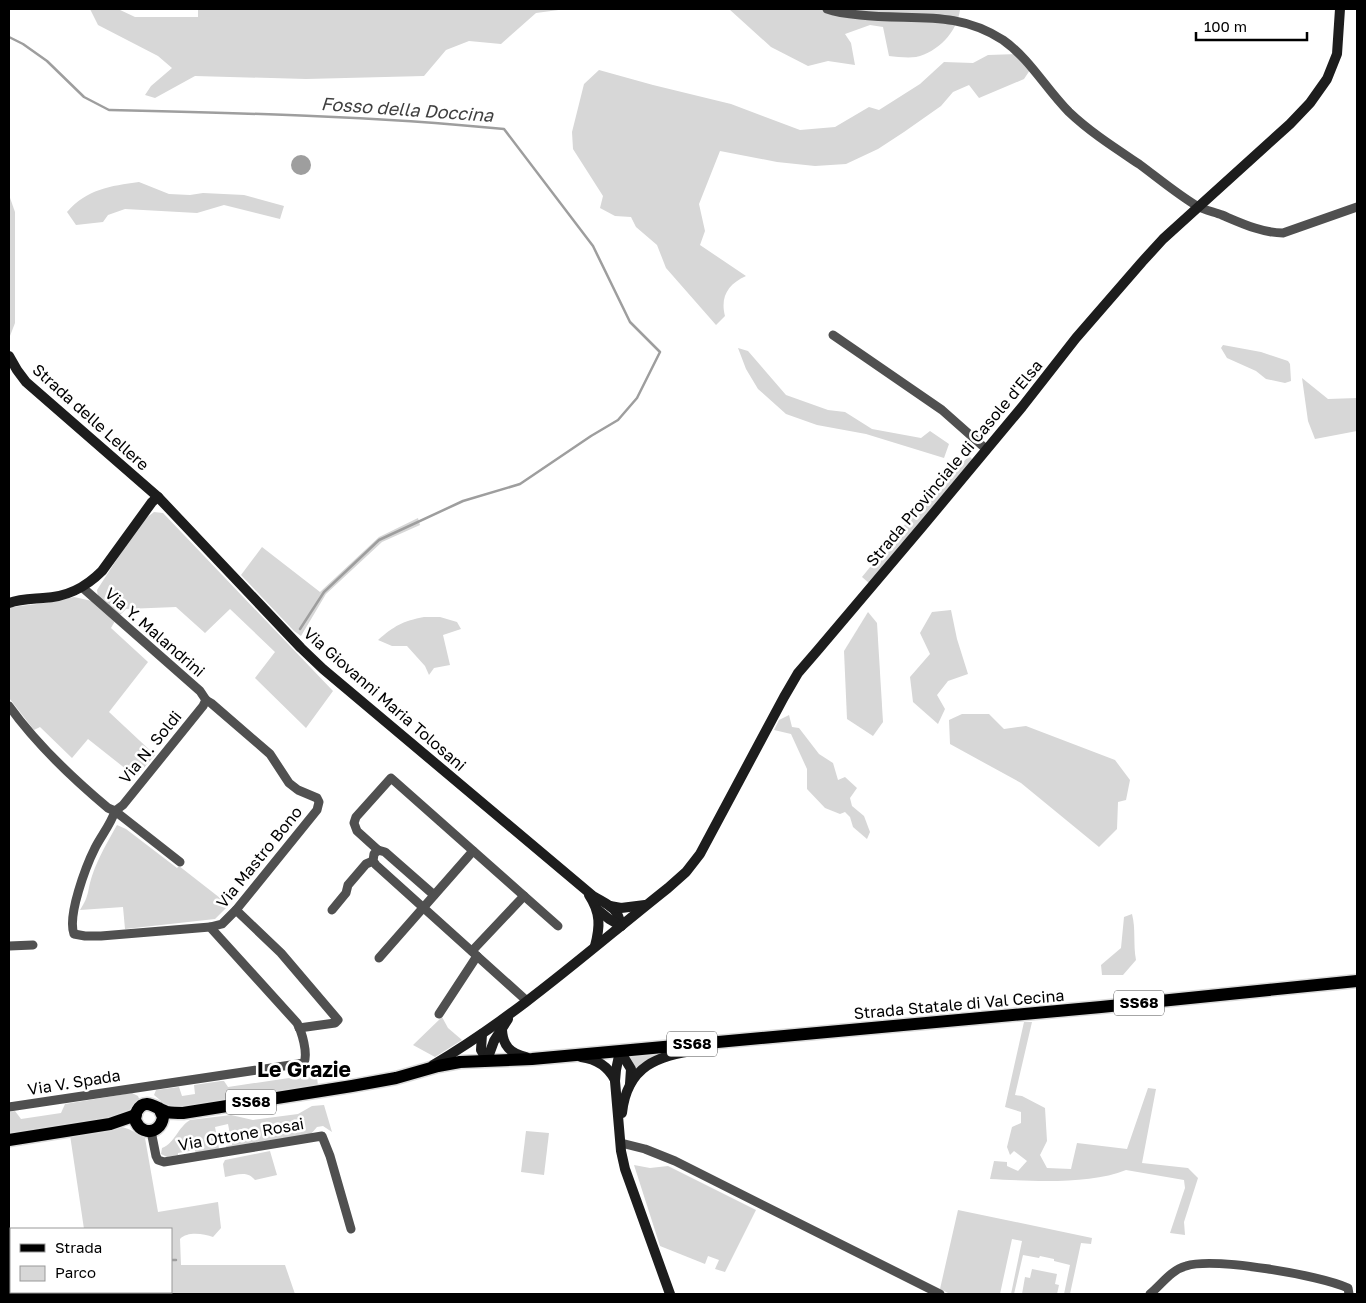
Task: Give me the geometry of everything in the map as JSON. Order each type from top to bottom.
[{"type":"main road","name":"Strada Provinciale di Casole d'Elsa","points":[[516,1010],[683,875],[700,854],[798,674],[1076,338],[1142,262],[1163,239],[1302,113],[1319,91],[1327,79],[1337,54],[1340,9]]},
{"type":"main road","name":"Strada delle Lellere","points":[[9,356],[26,382],[158,497]]},
{"type":"main road","points":[[9,603],[62,596],[83,588],[102,572],[152,502],[158,497]]},
{"type":"main road","name":"Via Giovanni Maria Tolosani","points":[[158,497],[301,648],[335,680],[584,889],[617,912],[621,926]]},
{"type":"main road","name":"Via Giovanni Maria Tolosani","points":[[584,889],[598,910],[621,926]]},
{"type":"main road","points":[[609,906],[621,908],[646,905]]},
{"type":"main road","points":[[595,946],[600,921],[598,910]]},
{"type":"main road","name":"Strada Statale di Val Cecina","points":[[563,1056],[1357,982]]},
{"type":"main road","points":[[487,1060],[494,1042],[516,1010]]},
{"type":"main road","points":[[428,1068],[516,1010]]},
{"type":"main road","points":[[502,1030],[503,1041],[508,1050],[532,1058]]},
{"type":"main road","points":[[482,1034],[481,1050],[487,1060]]},
{"type":"main road","points":[[630,1084],[642,1068],[665,1056],[764,1038]]},
{"type":"main road","points":[[620,1051],[615,1081],[623,1162],[670,1294]]},
{"type":"main road","points":[[620,1051],[631,1068],[630,1084],[623,1107],[620,1130]]},
{"type":"main road","points":[[563,1056],[594,1060],[609,1070],[615,1081]]},
{"type":"main road","name":"SS68","points":[[9,1140],[137,1121],[140,1108],[183,1113],[396,1078],[428,1068],[460,1062],[563,1056]]},
{"type":"main road","name":"SS68","points":[[151,1131],[159,1127],[156,1111]]},
{"type":"main road","points":[[137,1121],[144,1130],[151,1131]]},
{"type":"street","points":[[827,9],[836,12],[870,16],[933,17],[965,22],[994,35],[1010,46],[1032,67],[1070,113],[1110,145],[1198,207],[1262,230],[1283,234],[1357,207]]},
{"type":"street","points":[[833,335],[942,410],[986,448]]},
{"type":"street","name":"Via Y. Malandrini","points":[[83,588],[200,691],[206,700]]},
{"type":"street","name":"Via N. Soldi","points":[[206,700],[145,778],[121,807],[115,811],[95,848],[84,874],[73,916],[74,934],[85,936],[210,927]]},
{"type":"street","name":"Via Mastro Bono","points":[[206,700],[270,754],[289,783],[298,790],[317,798],[319,802],[315,813],[236,910],[222,924],[210,927]]},
{"type":"street","points":[[9,706],[34,740],[56,762],[108,808],[115,811],[180,862]]},
{"type":"street","points":[[434,895],[388,854],[378,850],[357,830],[354,823],[356,817],[391,778],[558,926]]},
{"type":"street","points":[[378,850],[374,854],[373,860],[376,866],[527,1001]]},
{"type":"street","points":[[379,958],[473,851]]},
{"type":"street","points":[[332,910],[346,894],[348,885],[366,864],[373,860]]},
{"type":"street","points":[[439,1014],[474,954],[524,896]]},
{"type":"street","points":[[210,927],[287,1011],[300,1028],[336,1023],[338,1020],[332,1011],[276,947],[236,910]]},
{"type":"street","points":[[9,946],[33,945]]},
{"type":"street","name":"Via V. Spada","points":[[9,1107],[304,1063],[305,1057],[300,1028]]},
{"type":"street","name":"Via V. Spada","points":[[143,1086],[145,1100],[156,1111]]},
{"type":"street","name":"Via Ottone Rosai","points":[[151,1131],[156,1156],[158,1160],[164,1162],[322,1136],[330,1156],[351,1229]]},
{"type":"street","points":[[621,1143],[669,1158],[940,1294]]},
{"type":"street","points":[[1150,1294],[1174,1272],[1186,1266],[1206,1263],[1258,1267],[1318,1278],[1348,1288],[1349,1294]]},
{"type":"green space","points":[[90,9],[118,9],[135,17],[198,17],[198,9],[566,9],[536,13],[501,44],[469,41],[446,50],[424,76],[306,79],[195,76],[155,98],[145,95],[151,86],[172,68],[158,56],[98,25]]},
{"type":"green space","points":[[729,9],[960,10],[955,26],[945,40],[932,51],[916,57],[889,56],[883,27],[870,25],[845,34],[851,43],[855,65],[828,61],[808,66],[771,47]]},
{"type":"green space","points":[[1019,54],[1032,67],[1024,79],[979,98],[969,85],[953,92],[941,106],[904,132],[878,149],[846,164],[815,166],[777,162],[720,151],[699,204],[705,231],[700,245],[746,276],[730,287],[725,297],[725,316],[716,325],[666,268],[657,245],[636,227],[631,217],[615,216],[600,208],[603,196],[573,149],[572,132],[584,84],[599,70],[731,104],[800,130],[835,127],[869,107],[879,110],[920,84],[944,62],[973,63],[988,55]]},
{"type":"green space","points":[[139,182],[169,194],[244,195],[284,206],[280,219],[224,205],[197,213],[125,209],[108,215],[103,222],[76,225],[67,212],[91,193],[109,187]]},
{"type":"green space","points":[[9,195],[15,212],[15,323],[10,336]]},
{"type":"green space","points":[[1223,345],[1261,352],[1288,361],[1290,364],[1291,381],[1285,383],[1266,379],[1256,371],[1227,358],[1221,348]]},
{"type":"green space","points":[[738,348],[748,351],[786,395],[828,410],[845,412],[872,429],[921,438],[930,431],[949,444],[944,458],[866,434],[817,425],[786,414],[758,389],[746,369]]},
{"type":"green space","points":[[1302,378],[1328,399],[1357,398],[1357,431],[1315,439],[1308,421]]},
{"type":"green space","points":[[969,456],[973,460],[869,583],[862,577],[924,501],[938,477],[949,477]]},
{"type":"green space","points":[[154,512],[163,513],[333,691],[306,728],[255,678],[275,652],[230,609],[205,633],[176,607],[126,609],[120,615],[98,597],[97,590],[141,522]]},
{"type":"green space","points":[[418,518],[420,525],[382,542],[326,594],[301,636],[241,575],[262,547],[320,592],[379,537]]},
{"type":"green space","points":[[74,597],[92,601],[115,621],[111,628],[148,662],[109,712],[155,755],[136,777],[88,739],[72,758],[40,727],[34,730],[9,698],[9,609]]},
{"type":"green space","points":[[951,610],[957,639],[968,674],[948,681],[937,695],[945,709],[938,724],[913,702],[910,677],[930,654],[920,633],[932,612]]},
{"type":"green space","points":[[868,612],[877,623],[883,722],[873,736],[847,719],[844,651]]},
{"type":"green space","points":[[424,617],[440,617],[457,622],[461,629],[443,635],[450,665],[434,668],[429,675],[425,666],[407,646],[392,646],[378,640],[399,625]]},
{"type":"green space","points":[[962,714],[989,714],[1004,729],[1026,726],[1115,760],[1130,780],[1126,800],[1118,802],[1117,829],[1099,847],[1021,783],[950,744],[949,720]]},
{"type":"green space","points":[[789,715],[792,727],[799,728],[819,754],[833,763],[838,780],[845,777],[857,788],[850,798],[852,806],[864,816],[870,832],[867,839],[853,827],[850,817],[845,812],[840,814],[825,808],[807,789],[807,769],[791,734],[774,730],[779,720]]},
{"type":"green space","points":[[117,825],[126,829],[177,868],[179,866],[229,905],[215,919],[125,929],[123,907],[80,910],[87,897],[97,863]]},
{"type":"green space","points":[[1132,914],[1136,960],[1123,975],[1102,975],[1101,965],[1121,948],[1124,917]]},
{"type":"green space","points":[[442,1017],[448,1028],[462,1040],[435,1057],[413,1045]]},
{"type":"green space","points":[[1024,1022],[1032,1022],[1015,1095],[1022,1096],[1045,1108],[1047,1141],[1040,1155],[1047,1168],[1071,1169],[1077,1143],[1127,1149],[1148,1088],[1156,1089],[1142,1163],[1188,1168],[1198,1178],[1184,1222],[1185,1235],[1170,1233],[1185,1188],[1184,1180],[1126,1170],[1111,1175],[1077,1180],[990,1179],[994,1161],[1007,1162],[1007,1166],[1018,1171],[1027,1161],[1014,1151],[1010,1155],[1007,1147],[1012,1127],[1021,1123],[1021,1112],[1005,1107]]},
{"type":"green space","points":[[663,1052],[634,1072],[626,1056]]},
{"type":"green space","points":[[309,1075],[317,1077],[318,1086],[175,1109],[175,1106],[166,1105],[154,1095],[156,1090],[179,1087],[182,1096],[195,1094],[194,1085],[221,1081],[224,1081],[228,1087]]},
{"type":"green space","points":[[132,1093],[138,1096],[140,1101],[130,1113],[117,1117],[9,1134],[9,1112],[15,1111],[21,1119],[61,1113],[65,1104]]},
{"type":"green space","points":[[324,1105],[332,1132],[323,1126],[317,1127],[311,1134],[227,1149],[226,1146],[232,1145],[228,1124],[215,1127],[218,1150],[196,1154],[195,1150],[167,1157],[161,1154],[162,1148],[190,1120],[231,1115],[253,1120],[298,1114],[312,1106]]},
{"type":"green space","points":[[122,1127],[145,1138],[158,1212],[218,1202],[221,1228],[213,1237],[201,1234],[183,1236],[180,1239],[181,1265],[285,1265],[295,1294],[89,1294],[172,1293],[172,1228],[84,1228],[70,1135]]},
{"type":"green space","points":[[526,1131],[549,1133],[544,1175],[521,1172]]},
{"type":"green space","points":[[270,1151],[277,1175],[255,1180],[245,1174],[225,1177],[223,1164],[225,1160]]},
{"type":"green space","points":[[634,1165],[650,1168],[668,1166],[756,1210],[725,1272],[715,1269],[719,1260],[708,1256],[705,1264],[660,1246]]},
{"type":"green space","points":[[958,1210],[1092,1238],[1091,1244],[1081,1243],[1070,1294],[1064,1294],[1070,1265],[1040,1256],[1039,1258],[1023,1255],[1014,1294],[1011,1294],[1022,1241],[1012,1239],[1000,1294],[950,1294],[940,1289]]},
{"type":"green space","points":[[1032,1269],[1057,1274],[1055,1284],[1059,1285],[1057,1294],[1022,1294],[1025,1277],[1030,1278]]},
{"type":"shaded area","points":[[301,155],[308,158],[311,165],[308,172],[301,175],[294,172],[291,165],[294,158]]},
{"type":"waterway","name":"Fosso della Doccina","points":[[9,37],[23,44],[47,61],[84,97],[109,110],[356,118],[504,129],[593,246],[630,322],[660,352],[637,398],[618,420],[520,484],[463,501],[379,540],[324,592],[300,629]]},
{"type":"district","name":"Le Grazie","points":[[304,1070]]}]
